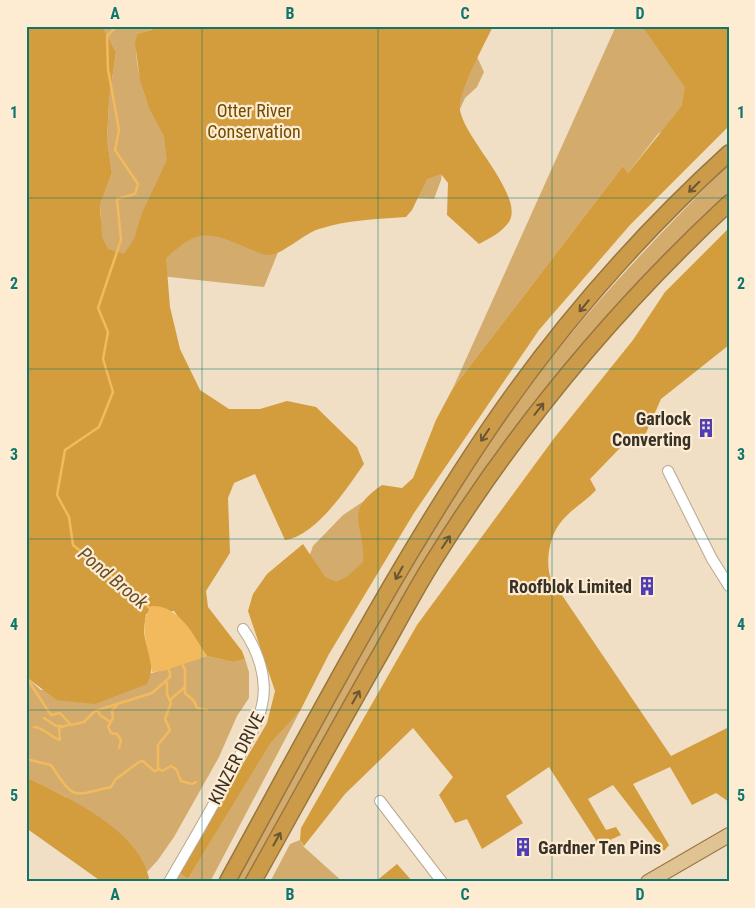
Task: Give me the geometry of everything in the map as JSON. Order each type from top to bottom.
[{"type":"highway","points":[[227,882],[410,554],[486,434],[541,359],[620,264],[668,212],[729,153]]},
{"type":"highway","points":[[253,882],[434,561],[495,470],[549,396],[596,340],[673,256],[729,202]]},
{"type":"main road","points":[[648,882],[729,835]]},
{"type":"street","points":[[668,471],[712,559],[729,586]]},
{"type":"street","name":"KINZER DRIVE","points":[[169,882],[255,728],[262,704],[263,684],[257,652],[243,629]]},
{"type":"street","points":[[380,801],[442,882]]},
{"type":"green space","points":[[26,26],[102,26],[116,52],[109,101],[107,140],[112,173],[100,205],[102,237],[108,249],[124,254],[134,239],[142,213],[167,160],[164,136],[148,106],[140,80],[135,43],[137,34],[163,26],[493,26],[467,80],[460,102],[460,110],[472,136],[502,183],[509,197],[512,211],[506,226],[479,244],[447,215],[448,183],[441,174],[427,179],[412,210],[406,217],[362,220],[319,229],[280,252],[269,255],[259,253],[219,237],[202,236],[186,242],[166,258],[170,307],[180,349],[200,390],[229,409],[260,409],[287,401],[316,407],[357,447],[364,464],[340,498],[319,521],[297,537],[285,540],[255,474],[234,483],[228,498],[230,553],[206,591],[208,607],[242,651],[245,659],[233,662],[207,656],[174,611],[146,614],[144,635],[151,666],[147,684],[95,704],[57,700],[26,677]]},
{"type":"green space","name":"Otter River Conservation","points":[[102,26],[162,26],[137,34],[137,61],[148,106],[463,26],[484,72],[477,87],[465,98],[445,142],[441,180],[434,199],[418,198],[386,172],[287,230],[264,287],[76,267],[101,217],[100,205],[112,173],[107,140],[109,101],[116,52]]},
{"type":"green space","points":[[616,26],[729,26],[729,87],[658,134],[628,173],[623,166],[453,388]]},
{"type":"green space","points":[[642,26],[729,26],[729,126],[630,225],[539,330],[414,513],[329,654],[300,711],[271,742],[188,879],[179,873],[267,723],[275,691],[248,611],[253,594],[267,574],[303,544],[325,577],[336,582],[348,576],[363,562],[363,549],[358,520],[362,503],[382,485],[402,488],[413,478],[436,420],[453,388],[623,166],[628,173],[682,106],[685,87]]},
{"type":"green space","points":[[729,164],[729,194],[653,268],[406,595],[299,781],[244,882],[233,882],[405,578],[454,496],[489,443],[526,391],[573,331],[675,218]]},
{"type":"green space","points":[[729,228],[729,345],[661,399],[646,433],[622,446],[590,479],[596,490],[569,514],[557,528],[549,550],[548,565],[551,579],[671,756],[729,727],[729,802],[716,793],[692,805],[670,767],[633,784],[669,845],[664,851],[613,785],[588,799],[606,830],[616,827],[621,835],[599,845],[549,767],[506,796],[523,823],[482,849],[467,819],[455,823],[439,795],[453,777],[413,728],[345,794],[304,846],[300,840],[301,828],[417,625],[555,437],[633,340],[665,292]]},
{"type":"green space","points":[[364,501],[363,511],[373,545],[348,588],[299,585],[313,546],[343,515]]},
{"type":"green space","points":[[207,656],[233,662],[245,659],[249,672],[249,698],[237,716],[219,757],[174,837],[147,872],[137,854],[66,797],[26,777],[26,677],[41,690],[152,673]]},
{"type":"green space","points":[[300,711],[210,882],[174,882],[179,873],[188,879],[271,741]]},
{"type":"green space","points":[[26,777],[80,805],[116,830],[131,844],[142,860],[149,878],[147,882],[102,882],[26,828]]},
{"type":"green space","points":[[300,840],[304,847],[343,882],[270,882],[290,844]]},
{"type":"green space","points":[[397,864],[413,882],[375,882]]},
{"type":"shaded area","points":[[151,606],[170,610],[178,616],[191,631],[207,656],[163,671],[152,672],[145,630],[147,614]]},
{"type":"waterway","name":"Pond Brook","points":[[123,26],[116,27],[107,36],[108,69],[119,130],[115,150],[138,184],[135,194],[117,199],[121,240],[98,308],[108,332],[103,359],[113,392],[99,427],[65,450],[57,495],[69,517],[73,545],[152,610]]},
{"type":"waterway","points":[[181,661],[185,670],[185,693],[194,701],[197,708],[207,710]]},
{"type":"waterway","name":"Pond Brook","points":[[26,677],[51,715],[60,713],[71,725],[84,722],[95,711],[152,693],[170,677],[170,672],[166,666]]},
{"type":"waterway","points":[[26,759],[51,765],[65,785],[75,793],[111,787],[116,779],[139,762],[143,761],[154,771],[158,770],[158,745],[170,730],[165,719],[171,703],[167,694],[167,683]]},
{"type":"waterway","points":[[171,699],[185,687]]},
{"type":"waterway","points":[[117,705],[112,711],[113,718],[108,727],[111,733],[117,734],[121,740],[119,748]]},
{"type":"waterway","points":[[98,711],[100,715],[109,721]]},
{"type":"waterway","points":[[44,718],[56,726],[62,726]]},
{"type":"waterway","points":[[34,727],[40,728],[60,740],[59,728],[68,725]]},
{"type":"waterway","points":[[158,768],[162,771],[171,766],[176,769],[181,781],[192,784],[196,782]]},
{"type":"place","name":"Garlock Converting","points":[[706,428]]},
{"type":"place","name":"Roofblok Limited","points":[[647,586]]},
{"type":"place","name":"Gardner Ten Pins","points":[[523,847]]}]
